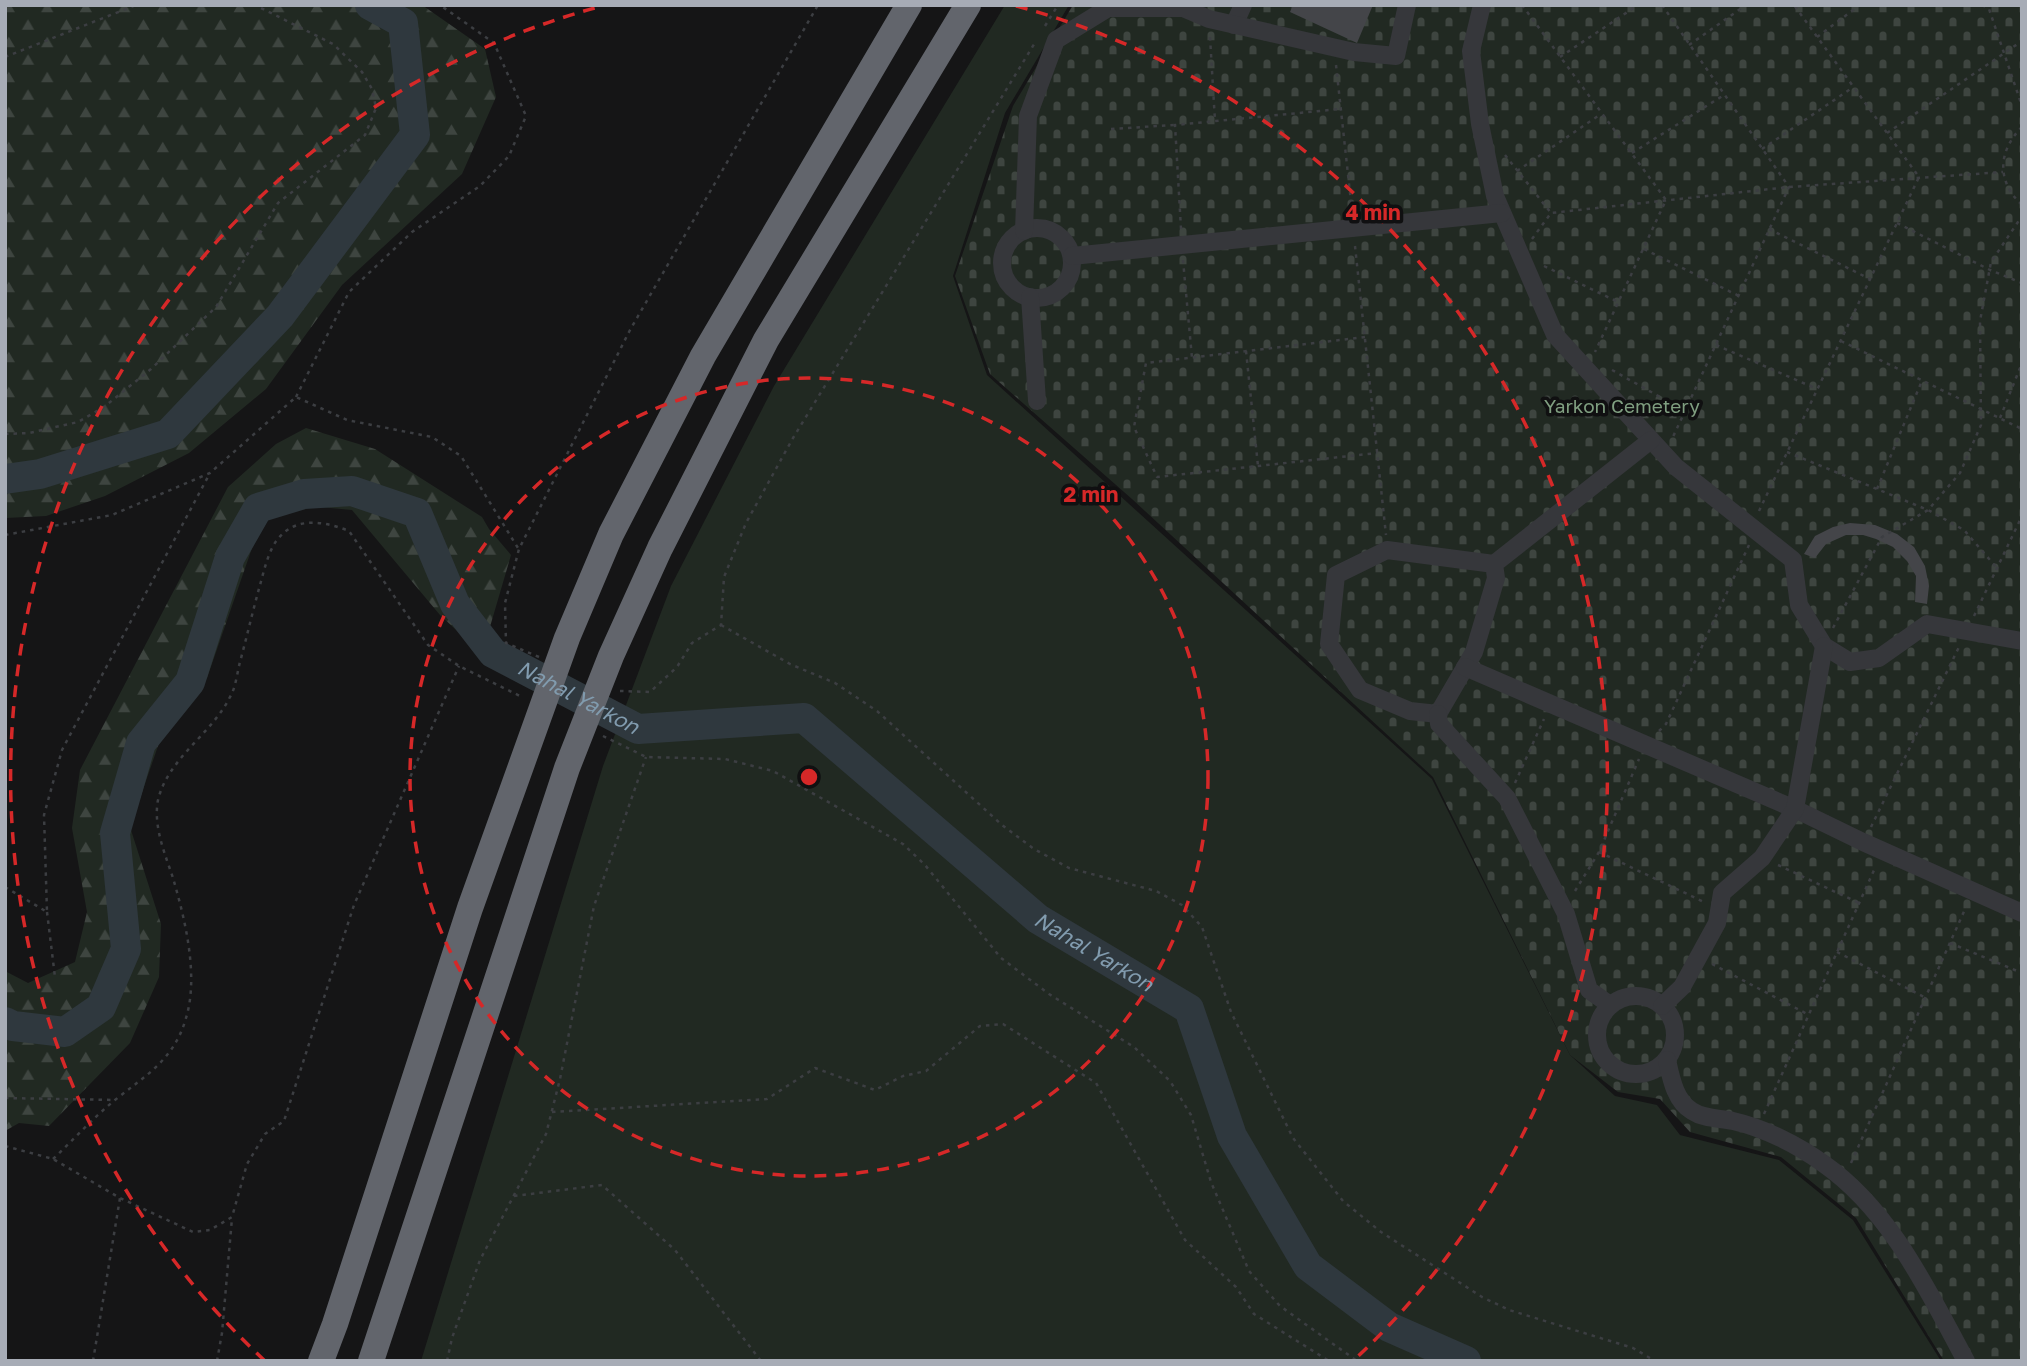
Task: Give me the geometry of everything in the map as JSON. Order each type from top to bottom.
[{"type":"highway","points":[[321,1361],[470,908],[567,638],[611,534],[703,356],[909,5]]},
{"type":"highway","points":[[371,1361],[567,768],[611,656],[660,548],[766,340],[968,5]]},
{"type":"lane","points":[[1234,25],[1243,5]]},
{"type":"lane","points":[[1024,231],[1028,116],[1056,40],[1108,8],[1182,7],[1209,19],[1234,25],[1354,52],[1396,56],[1407,5]]},
{"type":"lane","points":[[1482,5],[1471,51],[1480,124],[1495,196],[1555,335],[1590,364],[1676,467],[1793,560],[1799,605],[1824,646],[1850,662],[1879,659],[1927,624],[2022,642]]},
{"type":"lane","points":[[1072,256],[1502,213]]},
{"type":"lane","points":[[1036,228],[1059,235],[1072,256],[1072,268],[1067,281],[1058,291],[1043,298],[1030,297],[1017,291],[1003,270],[1007,246],[1014,237],[1036,228]]},
{"type":"lane","points":[[1030,297],[1037,401]]},
{"type":"lane","points":[[1438,714],[1410,711],[1360,690],[1329,644],[1336,575],[1387,550],[1494,564],[1651,440]]},
{"type":"lane","points":[[1494,564],[1496,578],[1474,652],[1438,714],[1439,724],[1507,799],[1564,908],[1589,990],[1610,1005]]},
{"type":"lane","points":[[1662,1006],[1682,987],[1717,923],[1722,893],[1762,858],[1795,809],[1824,646]]},
{"type":"lane","points":[[1465,667],[1795,809],[2022,914]]},
{"type":"lane","points":[[1642,996],[1662,1006],[1674,1026],[1675,1038],[1667,1060],[1657,1069],[1645,1074],[1631,1075],[1608,1064],[1596,1041],[1601,1015],[1610,1005],[1620,999],[1642,996]]},
{"type":"lane","points":[[1667,1060],[1674,1090],[1690,1111],[1710,1118],[1734,1121],[1793,1145],[1824,1164],[1859,1193],[1916,1270],[1966,1361]]},
{"type":"path","points":[[5,57],[136,5]]},
{"type":"path","points":[[5,434],[29,433],[78,422],[104,407],[151,369],[216,307],[278,203],[365,135],[376,108],[372,89],[362,72],[333,44],[256,5]]},
{"type":"path","points":[[5,535],[112,515],[210,473],[296,397],[349,292],[412,232],[480,186],[509,156],[526,116],[494,43],[440,5]]},
{"type":"path","points":[[506,643],[505,603],[519,549],[630,330],[818,5]]},
{"type":"path","points":[[720,625],[724,577],[746,523],[793,438],[1058,5]]},
{"type":"path","points":[[1522,5],[1666,200]]},
{"type":"path","points":[[1560,57],[1638,5]]},
{"type":"path","points":[[1662,5],[1789,187]]},
{"type":"path","points":[[1689,45],[1746,5]]},
{"type":"path","points":[[1794,5],[1919,177]]},
{"type":"path","points":[[1816,37],[1860,5]]},
{"type":"path","points":[[1982,5],[1989,9],[2022,106]]},
{"type":"path","points":[[1209,19],[1215,121]]},
{"type":"path","points":[[1887,133],[2022,41]]},
{"type":"path","points":[[1335,48],[1387,550]]},
{"type":"path","points":[[1762,149],[1853,87]]},
{"type":"path","points":[[1632,153],[1724,94]]},
{"type":"path","points":[[1111,129],[1341,109]]},
{"type":"path","points":[[1517,171],[1602,113]]},
{"type":"path","points":[[1175,125],[1192,358]]},
{"type":"path","points":[[2022,127],[2011,138],[2004,153],[2003,172],[2008,189],[2022,205]]},
{"type":"path","points":[[1502,152],[1550,213]]},
{"type":"path","points":[[1618,302],[1521,255],[1550,213],[1789,187],[2003,172]]},
{"type":"path","points":[[1564,908],[1600,852],[1645,746],[1666,724],[1787,452],[1919,177]]},
{"type":"path","points":[[1665,454],[1789,187]]},
{"type":"path","points":[[1666,200],[1590,364],[1685,411]]},
{"type":"path","points":[[1824,646],[1882,537],[1928,510],[1960,473],[1982,425],[1980,321],[1991,262],[2022,216]]},
{"type":"path","points":[[1897,223],[1990,270],[2022,283]]},
{"type":"path","points":[[1769,229],[1870,279]]},
{"type":"path","points":[[1644,249],[1739,296]]},
{"type":"path","points":[[1365,337],[1146,363],[1134,427],[1157,477],[1377,453]]},
{"type":"path","points":[[1840,341],[2022,429]]},
{"type":"path","points":[[1716,345],[1817,389]]},
{"type":"path","points":[[1246,351],[1258,466]]},
{"type":"path","points":[[2000,418],[2022,363]]},
{"type":"path","points":[[1877,489],[1922,382]]},
{"type":"path","points":[[296,397],[347,419],[432,437],[461,456],[519,549]]},
{"type":"path","points":[[1787,452],[1928,510],[1964,530],[1997,568]]},
{"type":"path","points":[[55,977],[47,912],[44,815],[62,750],[210,473]]},
{"type":"path","points":[[1863,842],[2022,516]]},
{"type":"path","points":[[53,1159],[114,1101],[155,1070],[174,1047],[186,1019],[192,990],[191,969],[179,900],[159,832],[158,802],[168,774],[216,721],[232,696],[264,568],[276,541],[291,527],[310,521],[330,523],[349,531],[428,645],[459,666],[354,905],[284,1121],[265,1134],[247,1164],[232,1217],[217,1361]]},
{"type":"path","points":[[650,692],[677,667],[692,643],[720,625]]},
{"type":"path","points":[[720,625],[790,664],[835,683],[877,711],[1002,825],[1034,849],[1069,868],[1156,891],[1182,905],[1202,928],[1231,1012],[1293,1138],[1342,1201],[1381,1232],[1500,1306],[1633,1348],[1655,1361]]},
{"type":"path","points":[[1507,799],[1550,705]]},
{"type":"path","points":[[447,1361],[452,1338],[480,1260],[546,1134],[594,906],[646,757],[725,759],[773,771],[903,844],[925,864],[1001,958],[1049,994],[1134,1047],[1170,1081],[1191,1115],[1211,1182],[1249,1271],[1280,1306],[1357,1361]]},
{"type":"path","points":[[1757,1130],[1882,851]]},
{"type":"path","points":[[1600,852],[1720,909]]},
{"type":"path","points":[[1762,858],[1859,903]]},
{"type":"path","points":[[5,887],[47,912]]},
{"type":"path","points":[[1844,1180],[1973,891]]},
{"type":"path","points":[[1950,943],[2022,973]]},
{"type":"path","points":[[1837,952],[1925,997]]},
{"type":"path","points":[[1698,957],[1809,1014]]},
{"type":"path","points":[[552,1112],[767,1099],[816,1068],[875,1090],[903,1076],[926,1071],[980,1026],[1003,1024],[1096,1083],[1185,1240],[1236,1287],[1254,1314],[1329,1361]]},
{"type":"path","points":[[5,1098],[114,1101]]},
{"type":"path","points":[[5,1146],[53,1159],[120,1198],[194,1232],[211,1230],[232,1217]]},
{"type":"path","points":[[514,1196],[602,1185],[675,1250],[761,1361]]},
{"type":"path","points":[[93,1361],[120,1198]]},
{"type":"green space","points":[[5,5],[422,5],[485,49],[496,97],[462,174],[342,285],[266,389],[189,453],[105,496],[46,516],[5,518]]},
{"type":"green space","points":[[1005,5],[1069,5],[1005,113],[953,276],[987,375],[1432,779],[1570,1055],[1615,1096],[1657,1105],[1680,1135],[1779,1160],[1853,1220],[1941,1361],[421,1361],[603,766],[671,586],[774,386]]},
{"type":"green space","name":"Yarkon Cemetery","points":[[1073,5],[2022,5],[2022,1361],[1944,1361],[1856,1218],[1781,1157],[1690,1132],[1660,1099],[1618,1092],[1570,1055],[1433,777],[1132,499],[990,374],[955,276],[1013,106]]},
{"type":"green space","points":[[306,428],[375,449],[482,517],[511,555],[482,654],[440,615],[352,510],[268,502],[207,678],[159,743],[130,827],[161,924],[159,977],[130,1043],[49,1126],[19,1123],[5,1131],[5,971],[28,983],[75,962],[87,912],[72,828],[80,770],[228,487],[276,444]]},
{"type":"building","points":[[1293,5],[1373,5],[1357,43],[1290,12]]},
{"type":"building","points":[[1850,523],[1875,525],[1897,534],[1914,547],[1925,566],[1929,586],[1927,604],[1915,602],[1916,576],[1907,561],[1893,547],[1876,539],[1863,535],[1846,535],[1826,544],[1815,558],[1804,554],[1815,536],[1833,527]]},
{"type":"waterway","name":"Nahal Yarkon","points":[[5,479],[40,474],[168,434],[280,316],[415,135],[403,23],[370,5]]},
{"type":"waterway","name":"Nahal Yarkon","points":[[5,1022],[13,1026],[65,1032],[101,1007],[126,949],[115,833],[141,743],[190,682],[230,557],[258,508],[304,494],[352,491],[417,513],[455,604],[493,653],[638,729],[804,718],[1038,919],[1189,1009],[1232,1136],[1308,1266],[1389,1327],[1466,1361]]}]
